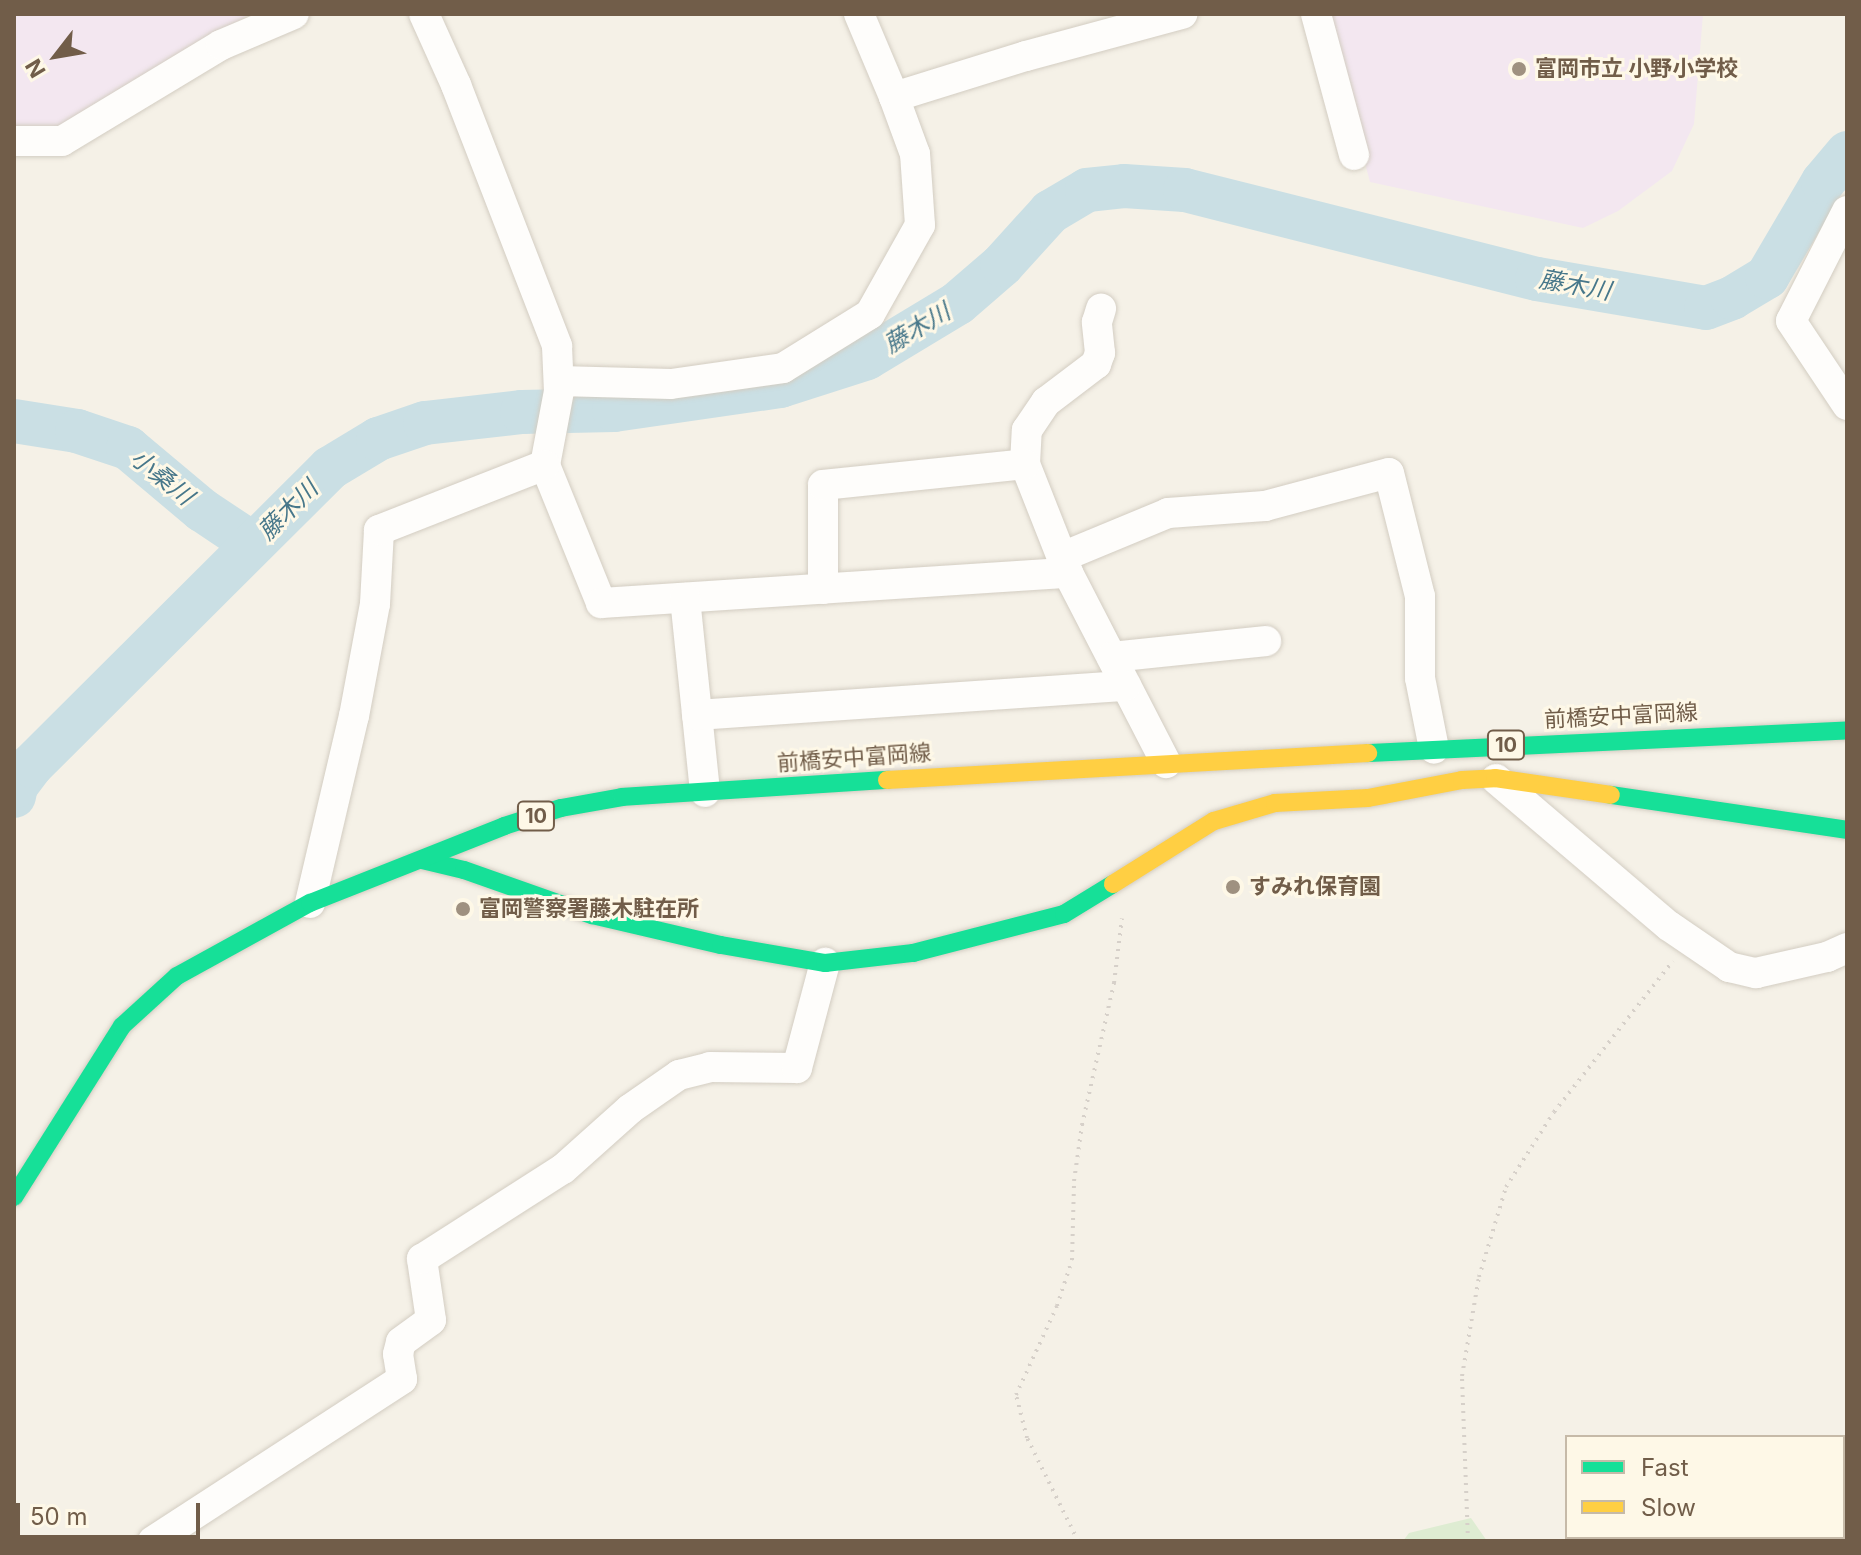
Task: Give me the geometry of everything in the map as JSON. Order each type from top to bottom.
[{"type":"main road","name":"前橋安中富岡線","points":[[14,1197],[122,1026],[152,995],[202,960],[310,903],[504,826],[561,808],[622,797],[1166,763],[1847,730]]},
{"type":"main road","points":[[422,860],[464,870],[592,915],[721,945],[825,963],[913,953],[1016,929],[1064,914],[1127,872],[1214,821],[1275,803],[1368,798],[1462,780],[1495,778],[1847,830]]},
{"type":"main road","points":[[14,1154],[33,1165]]},
{"type":"street","points":[[14,141],[62,141],[221,45],[294,14]]},
{"type":"street","points":[[424,14],[456,85],[557,346],[559,386],[545,465],[601,603],[823,589],[1065,565],[1168,513],[1265,506],[1389,473],[1420,596],[1420,678],[1434,749]]},
{"type":"street","points":[[559,386],[671,384],[783,368],[870,314],[920,225],[915,154],[859,14]]},
{"type":"street","points":[[894,97],[1026,56],[1182,14]]},
{"type":"street","points":[[1316,14],[1354,155]]},
{"type":"street","points":[[1847,211],[1791,321],[1847,405]]},
{"type":"street","points":[[1101,309],[1097,322],[1100,353],[1096,364],[1046,402],[1027,430],[1025,464],[1065,565],[1166,763]]},
{"type":"street","points":[[823,589],[823,485],[1025,464]]},
{"type":"street","points":[[310,903],[354,716],[375,604],[379,530],[545,465]]},
{"type":"street","points":[[685,598],[705,792]]},
{"type":"street","points":[[1112,657],[1266,641]]},
{"type":"street","points":[[697,715],[1126,686]]},
{"type":"street","points":[[1494,746],[1495,778],[1690,940],[1729,967],[1756,973],[1827,957],[1847,948]]},
{"type":"street","points":[[153,1541],[402,1379],[398,1354],[401,1342],[431,1320],[422,1259],[563,1169],[630,1109],[679,1075],[710,1067],[797,1068],[825,963]]},
{"type":"path","points":[[1078,1541],[1027,1438],[1016,1395],[1057,1306],[1072,1260],[1074,1181],[1082,1125],[1114,983],[1127,872]]},
{"type":"path","points":[[1468,1541],[1462,1376],[1479,1277],[1506,1187],[1554,1112],[1690,940]]},
{"type":"shaded area","points":[[14,14],[250,14],[56,130],[14,126]]},
{"type":"shaded area","name":"富岡市立 小野小学校","points":[[1325,14],[1703,14],[1694,124],[1672,171],[1618,211],[1583,228],[1370,182]]},
{"type":"green space","points":[[1471,1518],[1487,1541],[1403,1541],[1409,1533]]},
{"type":"waterway","name":"藤木川","points":[[14,796],[16,786],[31,766],[330,468],[378,439],[425,423],[522,412],[614,410],[780,386],[867,358],[958,303],[1002,265],[1050,212],[1087,190],[1124,186],[1185,190],[1537,279],[1706,308],[1732,298],[1767,277],[1823,182],[1847,153]]},
{"type":"waterway","name":"小桑川","points":[[14,421],[77,431],[128,448],[202,510],[253,544]]},
{"type":"traffic: fast","points":[[1368,753],[1847,730]]},
{"type":"traffic: fast","points":[[14,1197],[122,1026],[177,976],[310,903],[504,826],[561,808],[622,797],[887,780]]},
{"type":"traffic: fast","points":[[1611,795],[1847,830]]},
{"type":"traffic: fast","points":[[422,860],[464,870],[592,915],[721,945],[825,963],[913,953],[1064,914],[1113,884]]},
{"type":"traffic: slow","points":[[887,780],[1368,753]]},
{"type":"traffic: slow","points":[[1113,884],[1214,821],[1275,803],[1368,798],[1462,780],[1495,778],[1611,795]]},
{"type":"place","name":"富岡市立 小野小学校","points":[[1519,69]]},
{"type":"place","name":"すみれ保育園","points":[[1233,887]]},
{"type":"place","name":"富岡警察署藤木駐在所","points":[[463,909]]}]
